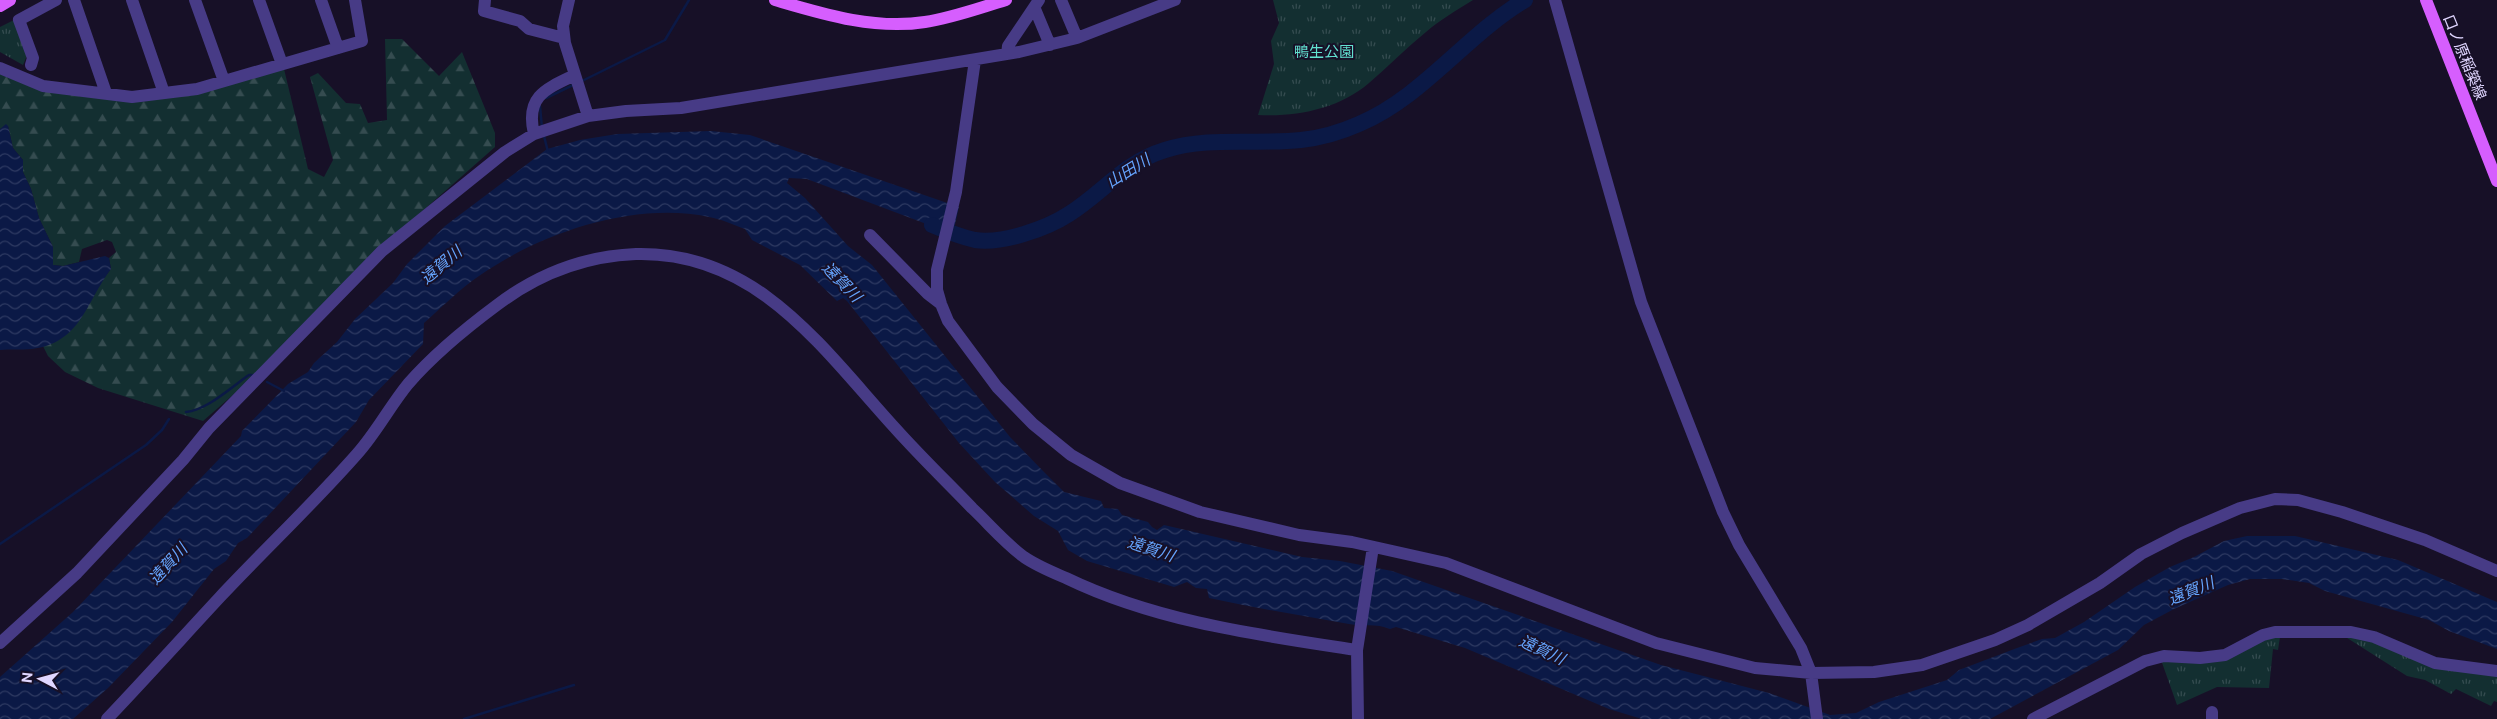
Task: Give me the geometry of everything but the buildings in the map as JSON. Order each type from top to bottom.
[{"type":"main road","points":[[0,6],[10,0]]},
{"type":"main road","points":[[775,0],[832,17],[885,23],[924,22],[1006,0]]},
{"type":"main road","name":"口ノ原稲築線","points":[[2426,0],[2497,181]]},
{"type":"street","points":[[32,65],[33,58],[19,20],[56,0]]},
{"type":"street","points":[[74,0],[106,93]]},
{"type":"street","points":[[132,0],[164,93]]},
{"type":"street","points":[[195,0],[224,81]]},
{"type":"street","points":[[259,0],[282,64]]},
{"type":"street","points":[[321,0],[338,48]]},
{"type":"street","points":[[0,68],[43,86],[132,97],[197,89],[362,41],[355,0]]},
{"type":"street","points":[[485,0],[484,11],[520,21],[529,29],[564,38]]},
{"type":"street","points":[[568,0],[563,26],[564,38],[588,116]]},
{"type":"street","points":[[1060,0],[1077,38]]},
{"type":"street","points":[[0,643],[77,573],[183,460],[209,428],[382,251],[505,152],[534,134],[588,116],[626,111],[681,108],[1007,54],[1077,38],[1175,0]]},
{"type":"street","points":[[1555,0],[1642,302],[1723,512],[1739,545],[1787,622],[1811,673],[1817,719]]},
{"type":"street","points":[[1037,5],[1050,45]]},
{"type":"street","points":[[1007,54],[1008,46],[1037,5]]},
{"type":"street","points":[[940,304],[938,270],[956,192],[975,60]]},
{"type":"street","points":[[534,134],[530,118],[535,100],[543,92],[577,80]]},
{"type":"street","points":[[870,235],[940,304],[959,337],[997,387],[1033,424],[1071,456],[1120,483],[1200,512],[1299,535],[1446,563],[1500,582],[1607,625],[1690,653],[1756,668],[1811,673],[1874,672],[1922,665],[1995,640],[2028,625],[2100,583],[2141,554],[2182,533],[2240,508],[2276,499],[2298,500],[2342,512],[2425,540],[2497,571]]},
{"type":"street","points":[[107,719],[353,458],[409,383],[459,335],[526,285],[563,267],[590,258],[614,255],[672,256],[701,264],[748,283],[775,301],[803,326],[896,430],[1000,536],[1024,556],[1046,569],[1120,602],[1157,612],[1270,637],[1358,647]]},
{"type":"street","points":[[1358,719],[1358,647],[1372,549]]},
{"type":"street","points":[[2033,719],[2145,661],[2164,656],[2200,658],[2225,655],[2263,635],[2275,632],[2351,632],[2374,637],[2436,663],[2497,671]]},
{"type":"green space","name":"鴨生公園","points":[[1273,0],[1473,0],[1431,28],[1369,83],[1344,99],[1316,110],[1302,113],[1258,115],[1274,64],[1271,41],[1279,23]]},
{"type":"green space","points":[[16,19],[28,53],[23,65],[0,52],[0,27]]},
{"type":"green space","points":[[385,39],[402,39],[439,76],[462,52],[495,133],[495,147],[368,259],[250,380],[203,421],[98,388],[65,372],[48,356],[43,346],[55,342],[111,269],[109,258],[116,252],[112,242],[107,240],[82,249],[79,262],[63,266],[53,265],[53,247],[39,218],[31,189],[23,172],[23,160],[13,148],[8,126],[0,129],[0,73],[128,102],[284,69],[308,169],[324,177],[333,160],[310,77],[318,73],[346,103],[360,104],[368,123],[387,120]]},
{"type":"green space","points":[[2351,632],[2435,663],[2497,672],[2497,702],[2494,701],[2491,706],[2456,689],[2451,694],[2425,680],[2407,676],[2344,636],[2280,637],[2278,650],[2273,649],[2269,688],[2217,687],[2177,705],[2160,657],[2200,658],[2263,635]]},
{"type":"water","points":[[6,124],[13,148],[23,160],[23,172],[31,189],[39,218],[53,247],[53,265],[63,266],[105,256],[109,258],[111,269],[72,330],[62,339],[32,349],[0,350],[0,129]]},
{"type":"water","name":"遠賀川","points":[[711,131],[750,135],[959,207],[953,234],[807,179],[789,178],[787,183],[805,198],[848,246],[872,265],[1010,437],[1064,492],[1101,501],[1104,508],[1118,509],[1122,515],[1148,522],[1157,530],[1164,525],[1302,557],[1340,561],[1392,571],[1661,665],[1769,693],[1830,715],[1856,713],[1879,702],[1947,680],[1959,670],[2017,648],[2042,639],[2055,638],[2084,622],[2135,587],[2170,567],[2224,541],[2247,536],[2295,536],[2398,560],[2497,602],[2497,649],[2449,631],[2429,620],[2325,591],[2309,583],[2282,579],[2250,579],[2228,585],[2174,609],[2144,625],[2118,650],[1990,719],[1642,719],[1609,709],[1465,648],[1396,627],[1390,629],[1380,626],[1354,625],[1209,598],[1207,589],[1196,588],[1187,582],[1174,587],[1087,561],[1068,550],[1058,531],[1034,516],[995,482],[959,443],[847,301],[843,298],[837,301],[800,265],[752,240],[745,229],[709,217],[680,213],[650,213],[619,217],[559,234],[503,260],[472,281],[424,323],[423,344],[369,400],[356,422],[247,538],[238,543],[226,561],[214,569],[172,622],[108,688],[73,719],[0,719],[0,677],[73,612],[241,436],[242,431],[288,384],[308,372],[314,363],[337,342],[355,319],[393,283],[407,264],[445,226],[547,149],[580,140],[617,134]]},
{"type":"waterway","points":[[582,81],[665,40],[689,0]]},
{"type":"waterway","name":"山田川","points":[[932,225],[975,240],[998,240],[1024,234],[1059,220],[1137,162],[1165,150],[1198,143],[1301,140],[1323,136],[1352,127],[1382,112],[1404,98],[1483,30],[1525,0]]},
{"type":"waterway","points":[[546,98],[573,85]]},
{"type":"waterway","points":[[540,106],[542,128]]},
{"type":"waterway","points":[[544,136],[548,152]]},
{"type":"waterway","points":[[186,412],[210,403],[249,375],[254,375]]},
{"type":"waterway","points":[[267,382],[284,391]]},
{"type":"waterway","points":[[0,544],[146,445],[162,430],[169,419]]},
{"type":"waterway","points":[[464,719],[574,685]]}]
